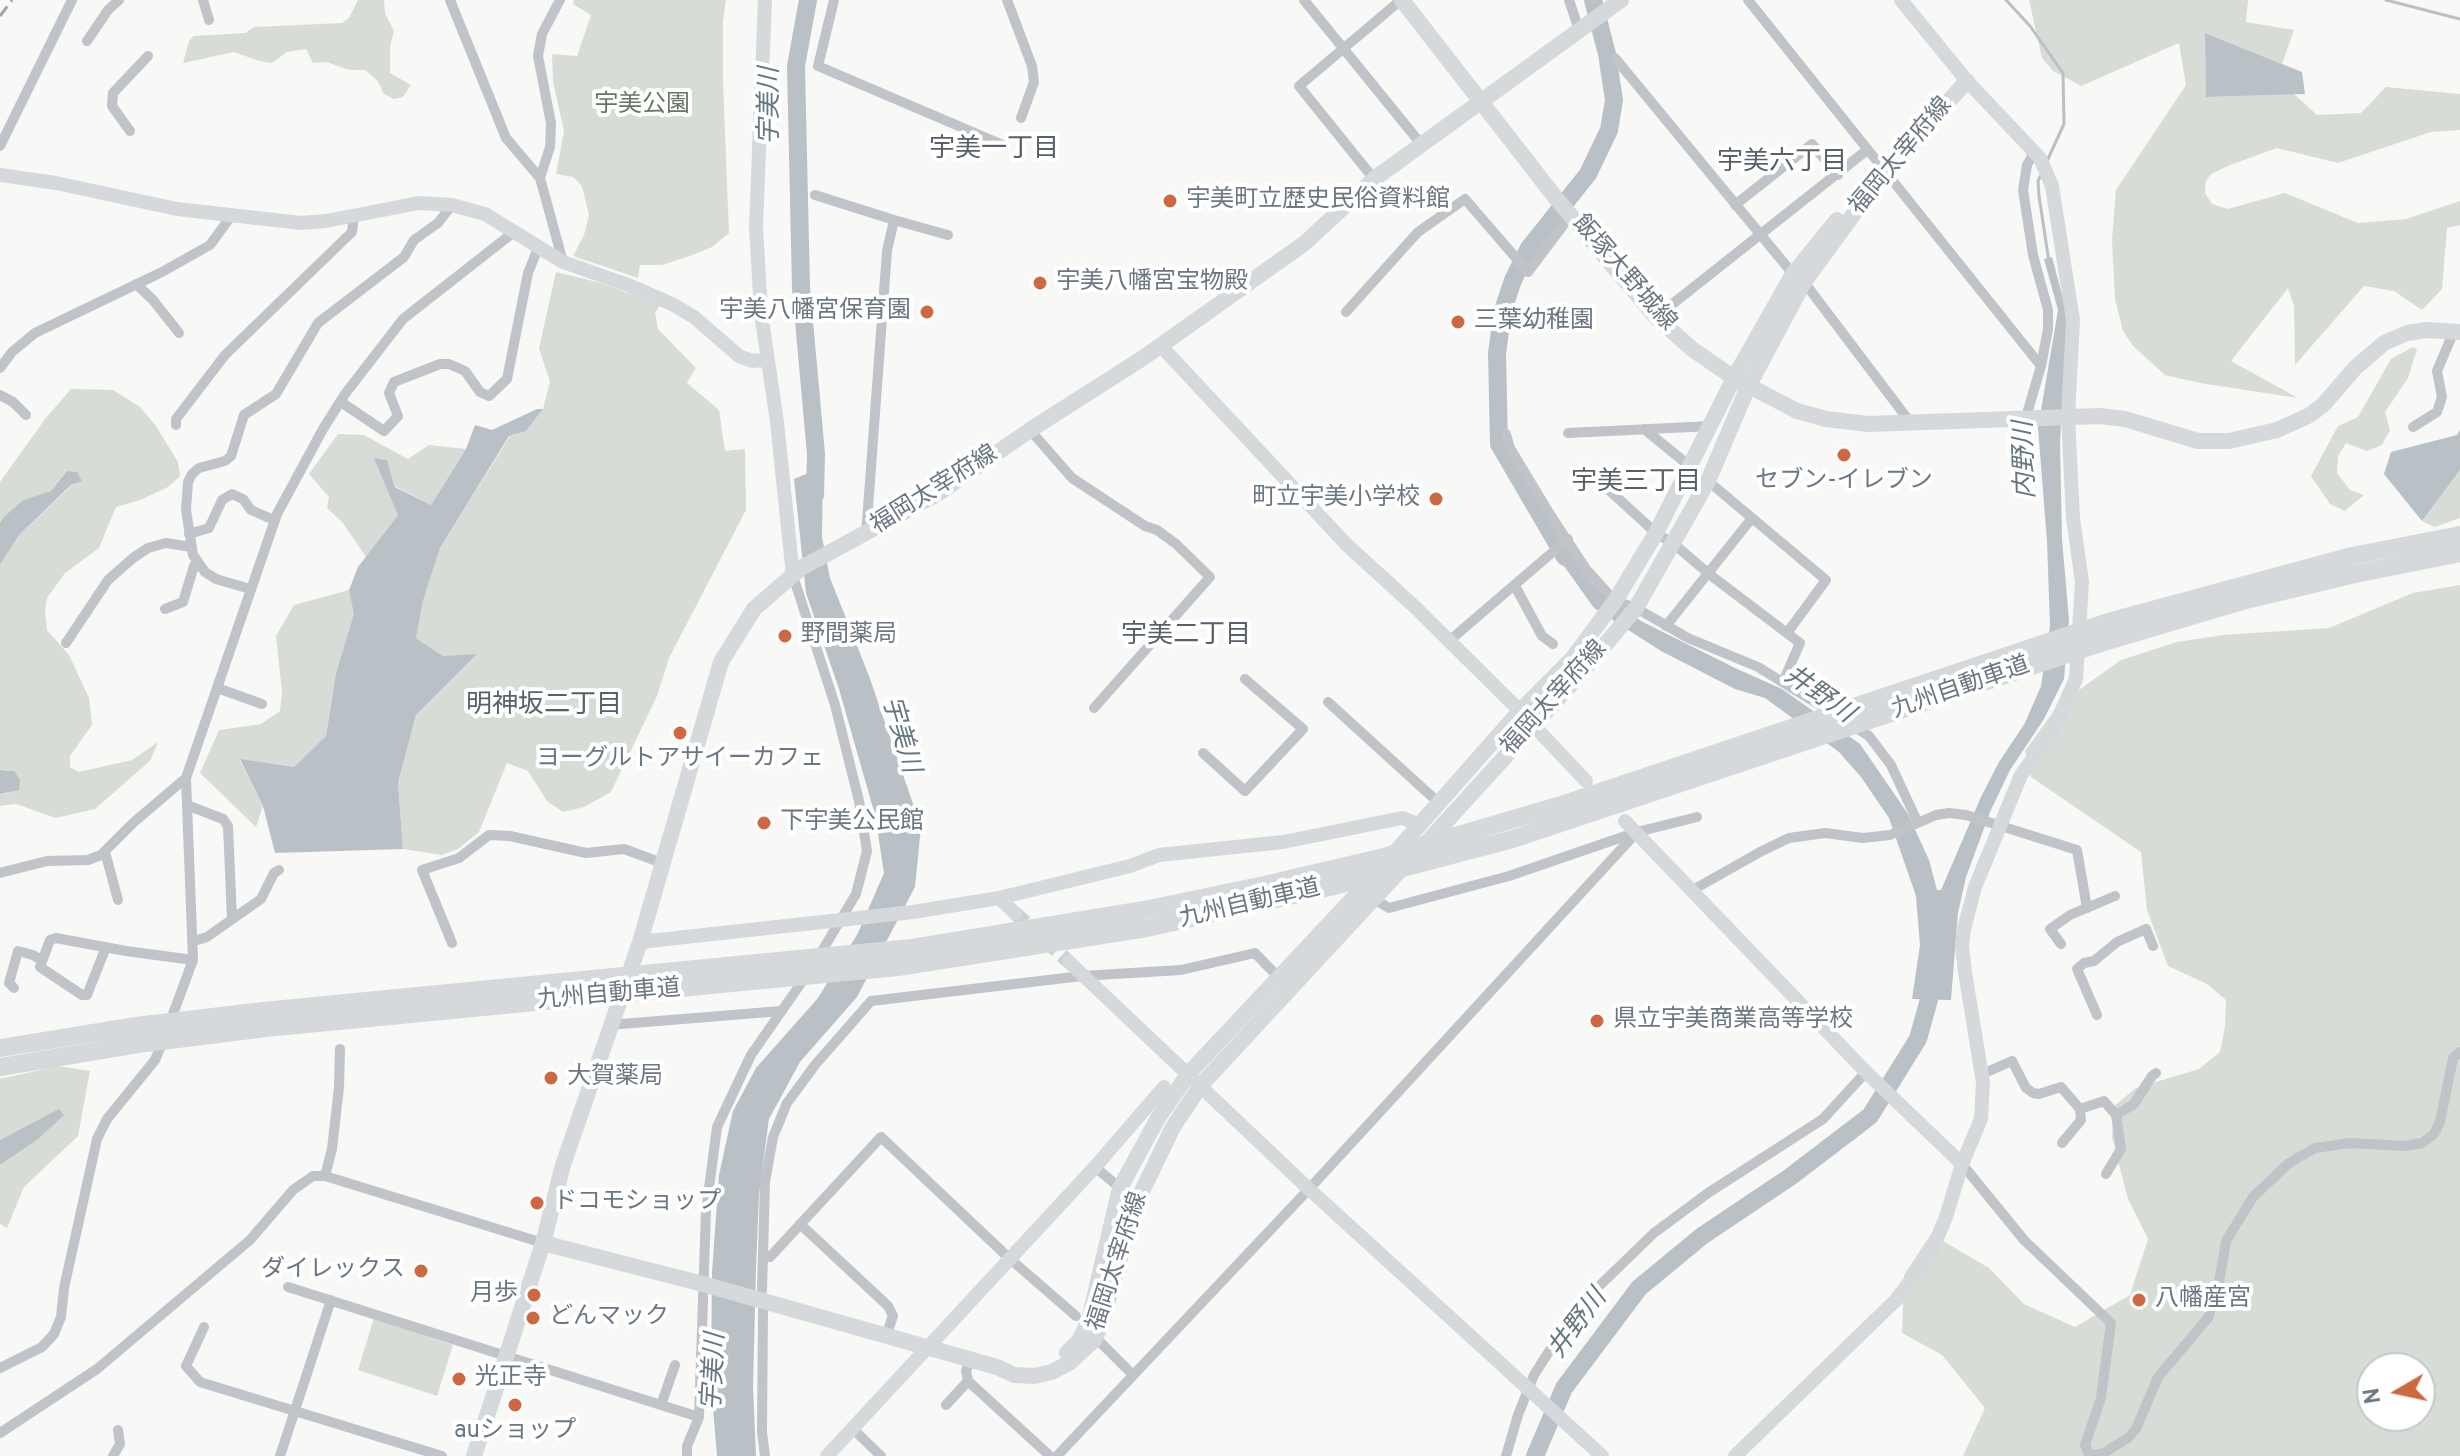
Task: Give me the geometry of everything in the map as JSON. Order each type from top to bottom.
[{"type":"highway","name":"九州自動車道","points":[[0,1048],[152,1024],[482,988],[912,948],[1144,910],[1338,868],[1436,842],[1620,786],[1858,705],[2024,658],[2352,556],[2460,535]]},
{"type":"highway","name":"九州自動車道","points":[[2108,631],[2460,553]]},
{"type":"highway","name":"九州自動車道","points":[[0,1067],[209,1035],[898,967],[1147,928],[1330,887],[1513,839],[1881,716],[2024,658]]},
{"type":"main road","name":"飯塚大野城線","points":[[1401,0],[1555,197],[1656,317],[1692,349],[1741,383],[1797,411],[1826,419],[1868,424],[2100,416],[2125,419],[2214,443],[2277,430],[2310,415],[2384,343],[2407,333],[2426,330],[2457,332]]},
{"type":"main road","name":"福岡太宰府線","points":[[797,572],[939,493],[1160,345],[1305,243],[1374,179],[1621,0]]},
{"type":"main road","name":"福岡太宰府線","points":[[543,1243],[762,1300],[997,1367],[1014,1375],[1034,1376],[1052,1372],[1069,1363],[1094,1340],[1101,1325],[1134,1208],[1195,1079],[1278,977],[1421,825],[1520,711],[1572,659],[1615,601],[1656,533],[1711,426],[1741,383],[1798,278],[1883,168],[1967,81]]},
{"type":"main road","name":"福岡太宰府線","points":[[997,1367],[1033,1368],[1066,1354],[1079,1341],[1089,1320],[1120,1188],[1158,1118],[1374,899],[1583,671],[1636,608],[1708,481],[1741,383]]},
{"type":"main road","points":[[474,1456],[543,1243],[563,1165],[640,942],[721,662],[754,609],[797,572]]},
{"type":"street","points":[[0,146],[72,0]]},
{"type":"street","points":[[87,41],[108,10],[119,0]]},
{"type":"street","points":[[203,0],[209,20]]},
{"type":"street","points":[[450,0],[506,138],[540,178],[563,262]]},
{"type":"street","points":[[540,178],[550,147],[551,123],[538,56],[542,34],[560,0]]},
{"type":"street","points":[[687,1456],[687,1446],[699,1417],[706,1211],[717,1127],[751,1055],[844,921],[856,894],[867,851],[859,801],[838,717],[797,572],[761,313],[756,227],[765,0]]},
{"type":"street","points":[[834,0],[818,66],[1003,145]]},
{"type":"street","points":[[1007,0],[1032,66],[1034,82],[1021,118]]},
{"type":"street","points":[[1304,0],[1421,144]]},
{"type":"street","points":[[1374,179],[1299,86],[1401,0]]},
{"type":"street","points":[[1569,0],[1580,28]]},
{"type":"street","points":[[1748,0],[2041,366]]},
{"type":"street","points":[[1735,1456],[1896,1300],[1930,1255],[1981,1119],[1982,1074],[1962,946],[1964,929],[1995,826],[2021,775],[2051,734],[2076,679],[2082,582],[2062,416],[2073,320],[2052,186],[2038,154],[1967,81],[1901,0]]},
{"type":"street","points":[[130,131],[112,106],[113,93],[148,56]]},
{"type":"street","points":[[1615,58],[1798,278],[1910,422]]},
{"type":"street","points":[[1735,205],[1812,144],[1838,175]]},
{"type":"street","points":[[1656,317],[1867,150]]},
{"type":"street","points":[[2027,418],[2041,366],[2048,310],[2033,255],[2023,190],[2027,165],[2038,154]]},
{"type":"street","points":[[0,175],[56,183],[177,209],[301,223],[419,203],[452,205],[485,214],[563,262],[672,304],[694,317],[739,356],[752,361],[767,360]]},
{"type":"street","points":[[815,195],[948,235]]},
{"type":"street","points":[[1346,312],[1418,232],[1465,199],[1528,272],[1569,213]]},
{"type":"street","points":[[250,589],[216,579],[198,563],[191,547],[186,510],[188,482],[192,474],[199,468],[225,461],[231,456],[244,415],[276,394],[318,323],[404,257],[414,240],[438,223],[452,205]]},
{"type":"street","points":[[0,368],[12,352],[35,333],[210,245],[232,215]]},
{"type":"street","points":[[176,425],[176,419],[225,355],[352,232],[354,215]]},
{"type":"street","points":[[866,535],[887,251],[894,220]]},
{"type":"street","points":[[2,1365],[42,1347],[54,1334],[61,1317],[64,1288],[97,1139],[113,1111],[155,1060],[193,960],[186,778],[274,520],[323,429],[403,319],[514,232]]},
{"type":"street","points":[[341,402],[384,431],[398,416],[389,393],[394,382],[440,364],[449,364],[465,371],[480,392],[489,396],[507,379],[528,273],[538,248]]},
{"type":"street","points":[[136,284],[179,333]]},
{"type":"street","points":[[2413,427],[2437,412],[2442,397],[2437,371],[2457,332]]},
{"type":"street","points":[[1160,345],[1335,533],[1520,711],[1586,781]]},
{"type":"street","points":[[0,395],[26,415]]},
{"type":"street","points":[[1568,433],[1711,426]]},
{"type":"street","points":[[1644,429],[1691,467]]},
{"type":"street","points":[[1030,430],[1072,478],[1145,526],[1157,530],[1210,577],[1094,708]]},
{"type":"street","points":[[1506,434],[1510,448],[1567,540],[1586,569],[1615,601],[1636,608],[1666,626],[1758,667],[1869,736],[1891,765],[1918,823]]},
{"type":"street","points":[[1708,481],[1826,580],[1787,633]]},
{"type":"street","points":[[1610,491],[1656,533],[1800,643],[1783,682]]},
{"type":"street","points":[[189,534],[209,528],[222,500],[232,494],[243,499],[251,510],[274,520]]},
{"type":"street","points":[[1666,626],[1752,518]]},
{"type":"street","points":[[1449,641],[1567,540]]},
{"type":"street","points":[[66,643],[108,580],[133,558],[148,548],[166,543],[191,547]]},
{"type":"street","points":[[165,609],[183,602],[194,566],[198,563]]},
{"type":"street","points":[[1515,586],[1542,636],[1553,644]]},
{"type":"street","points":[[1203,753],[1245,791],[1303,729],[1245,679]]},
{"type":"street","points":[[217,688],[262,704]]},
{"type":"street","points":[[1328,702],[1440,804]]},
{"type":"street","points":[[0,873],[47,861],[88,860],[105,852],[134,822],[186,778]]},
{"type":"street","points":[[187,805],[223,819],[228,826],[232,919]]},
{"type":"street","points":[[1691,891],[1789,838],[1825,833],[1863,838],[1890,835],[1949,813],[1966,815],[2077,850],[2087,908]]},
{"type":"street","points":[[1374,899],[1389,908],[1509,876],[1637,832],[1697,817]]},
{"type":"street","points":[[640,942],[913,912],[999,898],[1130,866],[1159,855],[1283,842],[1402,818],[1421,825]]},
{"type":"street","points":[[1625,821],[1868,1073],[1962,1164],[2024,1240],[2111,1323],[2101,1398],[2085,1445],[2089,1455],[2102,1454],[2128,1438],[2136,1429],[2158,1377],[2208,1318],[2218,1288],[2226,1241],[2253,1197],[2289,1163],[2315,1148],[2350,1143],[2405,1146],[2422,1143],[2434,1134],[2440,1122],[2453,1058],[2460,1052]]},
{"type":"street","points":[[1057,1456],[1309,1189],[1637,832]]},
{"type":"street","points":[[452,943],[422,870],[459,858],[489,835],[510,836],[586,853],[624,849],[662,863]]},
{"type":"street","points":[[105,852],[118,900]]},
{"type":"street","points":[[194,941],[207,937],[261,899],[274,873],[279,870]]},
{"type":"street","points":[[2061,944],[2050,929],[2070,915],[2115,896]]},
{"type":"street","points":[[999,898],[1015,913]]},
{"type":"street","points":[[2097,1015],[2077,969],[2084,963],[2094,961],[2117,942],[2146,929],[2153,946]]},
{"type":"street","points":[[106,947],[87,995],[42,971],[41,960],[50,940],[56,938],[193,960]]},
{"type":"street","points":[[14,988],[9,983],[18,951],[41,960]]},
{"type":"street","points":[[765,1456],[762,1432],[762,1300],[765,1182],[773,1137],[787,1103],[815,1065],[871,1001],[1082,976],[1181,970],[1255,953],[1278,977]]},
{"type":"street","points":[[1069,962],[1309,1189],[1602,1456]]},
{"type":"street","points":[[609,1025],[781,1011]]},
{"type":"street","points":[[325,1176],[334,1134],[340,1049]]},
{"type":"street","points":[[1982,1074],[2012,1061],[2026,1088],[2033,1093],[2061,1087],[2080,1109],[2081,1120],[2062,1143]]},
{"type":"street","points":[[1506,1456],[1531,1391],[1560,1334],[1618,1266],[1654,1233],[1708,1193],[1823,1119],[1868,1073]]},
{"type":"street","points":[[2116,1115],[2134,1104],[2156,1073]]},
{"type":"street","points":[[827,1456],[1095,1167],[1164,1087]]},
{"type":"street","points":[[2080,1109],[2104,1101],[2116,1115],[2121,1149],[2106,1174]]},
{"type":"street","points":[[770,1257],[881,1137],[1009,1258],[1076,1316]]},
{"type":"street","points":[[1095,1167],[1120,1188]]},
{"type":"street","points":[[0,1433],[97,1369],[250,1240],[293,1190],[313,1176],[325,1176],[543,1243]]},
{"type":"street","points":[[800,1224],[888,1306],[893,1316],[886,1336]]},
{"type":"street","points":[[288,1287],[699,1417]]},
{"type":"street","points":[[280,1456],[331,1300]]},
{"type":"street","points":[[204,1327],[186,1366],[200,1382],[442,1456]]},
{"type":"street","points":[[1101,1343],[1132,1374]]},
{"type":"street","points":[[970,1360],[966,1371],[968,1381],[1050,1456]]},
{"type":"street","points":[[661,1405],[675,1365]]},
{"type":"street","points":[[946,1405],[968,1381]]},
{"type":"street","points":[[851,1427],[881,1456]]},
{"type":"street","points":[[113,1456],[120,1444],[118,1430]]},
{"type":"green space","points":[[358,0],[384,0],[385,13],[394,31],[390,47],[390,73],[411,85],[403,97],[394,99],[384,94],[377,80],[365,70],[349,70],[327,62],[313,63],[306,49],[287,52],[272,63],[234,52],[183,63],[189,41],[194,36],[245,33],[254,27],[342,23],[349,18]]},
{"type":"green space","name":"宇美公園","points":[[574,0],[726,0],[723,81],[729,233],[712,247],[690,256],[662,265],[640,265],[638,278],[573,256],[584,235],[589,215],[582,186],[573,177],[556,174],[564,131],[553,81],[552,54],[577,56],[591,15],[573,4]]},
{"type":"green space","points":[[2029,0],[2248,0],[2246,22],[2294,30],[2282,64],[2205,33],[2206,97],[2294,94],[2317,115],[2361,113],[2386,87],[2460,94],[2460,130],[2431,132],[2338,163],[2277,148],[2230,165],[2211,174],[2206,181],[2205,193],[2212,204],[2228,209],[2285,193],[2358,223],[2406,219],[2460,201],[2460,225],[2447,228],[2442,289],[2422,310],[2394,291],[2364,286],[2295,365],[2294,306],[2288,288],[2231,361],[2298,398],[2165,375],[2133,346],[2123,331],[2115,299],[2112,241],[2116,190],[2186,85],[2179,43],[2081,86],[2053,71],[2042,58]]},
{"type":"green space","points":[[556,272],[601,283],[660,305],[655,313],[658,329],[696,368],[687,383],[719,410],[725,451],[745,449],[746,510],[669,658],[657,696],[611,792],[584,807],[563,812],[547,801],[528,771],[507,763],[479,832],[458,849],[442,855],[403,849],[398,783],[416,715],[476,655],[443,656],[416,638],[423,601],[440,548],[510,436],[526,431],[543,409],[550,382],[539,348]]},
{"type":"green space","points":[[2413,347],[2417,349],[2408,378],[2385,412],[2390,430],[2382,445],[2367,451],[2346,443],[2338,456],[2337,473],[2350,490],[2364,495],[2345,511],[2330,504],[2311,476],[2338,426],[2358,417],[2391,359]]},
{"type":"green space","points":[[71,389],[113,390],[140,407],[178,462],[180,476],[168,487],[116,507],[99,548],[65,573],[47,598],[47,630],[69,655],[89,698],[92,725],[70,756],[70,767],[79,772],[132,760],[158,742],[150,761],[95,809],[56,818],[16,804],[0,806],[0,794],[9,793],[14,771],[0,770],[0,565],[19,535],[72,485],[81,481],[67,471],[51,491],[23,500],[0,523],[0,482],[45,419]]},
{"type":"green space","points":[[338,434],[364,435],[408,459],[429,445],[466,449],[431,505],[395,486],[387,460],[398,515],[366,557],[343,523],[327,508],[329,497],[309,474]]},
{"type":"green space","points":[[2460,470],[2460,518],[2435,527],[2422,521]]},
{"type":"green space","points":[[2460,585],[2460,1456],[1963,1456],[1985,1408],[1942,1355],[1902,1333],[1904,1275],[1931,1234],[1989,1268],[2024,1304],[2075,1327],[2130,1295],[2148,1239],[2128,1199],[2112,1137],[2114,1106],[2136,1088],[2199,1069],[2220,1052],[2225,1027],[2226,1000],[2207,984],[2168,966],[2147,910],[2141,852],[2031,777],[2025,751],[2058,705],[2121,660],[2177,642],[2223,635],[2329,628],[2413,593]]},
{"type":"green space","points":[[349,590],[355,614],[336,673],[326,736],[294,767],[240,760],[263,806],[256,827],[200,773],[219,730],[261,724],[280,711],[282,692],[276,636],[294,605]]},
{"type":"green space","points":[[58,1066],[90,1071],[78,1136],[24,1187],[7,1228],[0,1224],[0,1165],[37,1140],[59,1110],[0,1140],[0,1079]]},
{"type":"green space","points":[[374,1318],[453,1345],[437,1396],[358,1370]]},
{"type":"water","points":[[2205,33],[2302,72],[2305,94],[2206,97]]},
{"type":"water","points":[[2052,257],[2067,314],[2060,442],[2062,539],[2069,620],[2064,679],[2044,719],[2010,770],[1990,812],[1966,877],[1958,913],[1951,1000],[1912,999],[1920,945],[1916,896],[1889,818],[1861,777],[1839,752],[1765,698],[1735,689],[1661,651],[1594,608],[1549,545],[1558,532],[1591,582],[1605,596],[1641,621],[1782,689],[1860,744],[1908,814],[1929,860],[1937,890],[1941,890],[1981,797],[1999,762],[2025,723],[2041,686],[2050,626],[2038,428],[2058,310],[2044,259]]},
{"type":"water","points":[[543,409],[526,431],[509,436],[440,548],[423,601],[416,638],[443,656],[477,654],[416,715],[398,783],[403,849],[275,853],[263,806],[240,759],[294,767],[326,736],[336,673],[354,614],[349,590],[358,567],[398,515],[374,458],[387,460],[395,487],[431,505],[466,449],[475,425],[492,430]]},
{"type":"water","points":[[2460,430],[2460,470],[2422,521],[2384,474],[2391,452],[2457,435]]},
{"type":"water","points":[[823,467],[822,537],[830,578],[869,676],[921,827],[915,887],[857,997],[800,1062],[769,1119],[759,1194],[756,1268],[753,1387],[756,1456],[717,1456],[711,1384],[712,1272],[719,1175],[733,1111],[756,1068],[818,998],[858,933],[884,873],[875,815],[839,689],[806,593],[794,479]]},
{"type":"water","points":[[67,471],[77,472],[82,481],[71,485],[19,535],[0,565],[0,523],[4,517],[23,500],[51,491]]},
{"type":"water","points":[[0,770],[14,771],[20,780],[19,790],[0,794]]},
{"type":"water","points":[[59,1109],[64,1115],[37,1140],[0,1165],[0,1140]]},
{"type":"waterway","name":"宇美川","points":[[808,0],[796,66],[801,288],[816,454],[815,495]]},
{"type":"waterway","name":"井野川","points":[[1565,557],[1499,444],[1497,353],[1503,310],[1529,248],[1588,174],[1609,130],[1614,100],[1607,54],[1593,0]]},
{"type":"waterway","name":"内野川","points":[[2006,0],[2030,26],[2063,73],[2064,124],[2047,161]]},
{"type":"waterway","name":"内野川","points":[[2386,0],[2460,19]]},
{"type":"waterway","name":"内野川","points":[[2041,175],[2038,181],[2039,196],[2049,262]]},
{"type":"waterway","name":"井野川","points":[[1535,1456],[1564,1388],[1639,1288],[1702,1236],[1790,1177],[1870,1116],[1918,1039],[1935,978]]},
{"type":"tunnel","points":[[1015,913],[1069,962]]},
{"type":"railway","points":[[0,16],[12,0]]},
{"type":"place","name":"宇美町立歴史民俗資料館","points":[[1170,201]]},
{"type":"place","name":"宇美八幡宮宝物殿","points":[[1040,283]]},
{"type":"place","name":"宇美八幡宮保育園","points":[[927,312]]},
{"type":"place","name":"三葉幼稚園","points":[[1458,322]]},
{"type":"place","name":"セブン-イレブン","points":[[1844,455]]},
{"type":"place","name":"町立宇美小学校","points":[[1436,499]]},
{"type":"place","name":"野間薬局","points":[[785,636]]},
{"type":"place","name":"ヨーグルトアサイーカフェ","points":[[680,733]]},
{"type":"place","name":"下宇美公民館","points":[[764,823]]},
{"type":"place","name":"県立宇美商業高等学校","points":[[1597,1021]]},
{"type":"place","name":"大賀薬局","points":[[551,1078]]},
{"type":"place","name":"ドコモショップ","points":[[537,1203]]},
{"type":"place","name":"ダイレックス","points":[[421,1271]]},
{"type":"place","name":"月歩","points":[[534,1295]]},
{"type":"place","name":"八幡産宮","points":[[2139,1300]]},
{"type":"place","name":"どんマック","points":[[533,1318]]},
{"type":"place","name":"光正寺","points":[[459,1379]]},
{"type":"place","name":"auショップ","points":[[515,1405]]},
{"type":"district","name":"宇美一丁目","points":[[994,151]]},
{"type":"district","name":"宇美六丁目","points":[[1782,164]]},
{"type":"district","name":"宇美三丁目","points":[[1636,484]]},
{"type":"district","name":"宇美二丁目","points":[[1186,637]]},
{"type":"district","name":"明神坂二丁目","points":[[544,707]]}]
